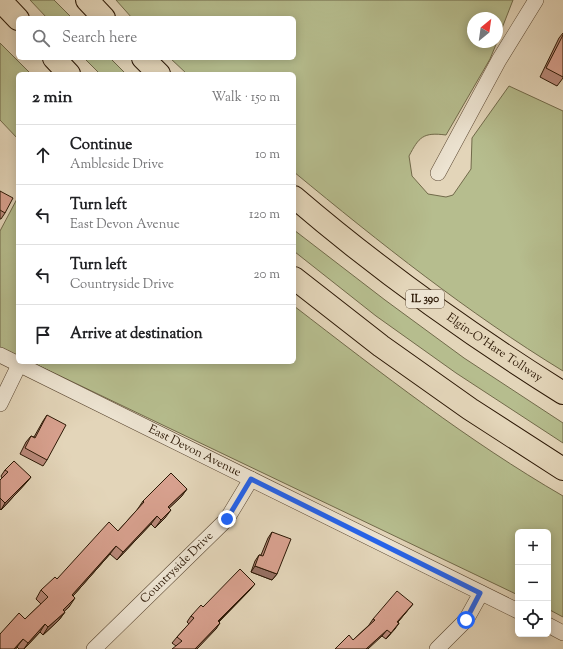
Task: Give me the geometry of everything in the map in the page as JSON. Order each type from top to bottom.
[{"type":"highway","points":[[0,0],[16,17]]},
{"type":"highway","points":[[87,0],[102,16]]},
{"type":"highway","points":[[56,60],[67,72]]},
{"type":"highway","points":[[145,60],[157,72]]},
{"type":"highway","name":"Elgin-O'Hare Tollway","points":[[296,199],[389,273],[460,325],[563,393]]},
{"type":"highway","points":[[296,280],[381,346],[470,408],[563,469]]},
{"type":"street","points":[[438,173],[499,60],[536,0]]},
{"type":"street","name":"East Devon Avenue","points":[[0,355],[16,363]]},
{"type":"street","points":[[0,404],[19,364]]},
{"type":"street","name":"East Devon Avenue","points":[[19,364],[515,610]]},
{"type":"street","name":"Countryside Drive","points":[[94,649],[227,519],[251,479]]},
{"type":"street","points":[[437,649],[466,620],[480,593]]},
{"type":"street","points":[[551,627],[563,633]]},
{"type":"green space","points":[[30,0],[54,0],[70,16],[45,16]]},
{"type":"green space","points":[[116,0],[513,0],[503,26],[503,12],[467,12],[467,48],[495,48],[490,59],[446,135],[432,134],[423,137],[416,144],[409,156],[412,176],[428,194],[446,197],[453,195],[471,169],[472,138],[509,86],[563,111],[563,371],[493,325],[425,276],[296,174],[296,72],[185,72],[172,60],[296,60],[296,16],[130,16]]},
{"type":"green space","points":[[0,43],[29,72],[16,72],[16,137],[0,120]]},
{"type":"green space","points":[[86,60],[112,60],[124,72],[98,72]]},
{"type":"green space","points":[[16,201],[16,355],[0,347],[0,231]]},
{"type":"green space","points":[[296,232],[464,358],[563,423],[563,443],[456,373],[376,316],[296,253]]},
{"type":"green space","points":[[296,308],[426,406],[493,453],[563,496],[563,617],[551,611],[551,529],[515,529],[515,594],[35,364],[296,364]]},
{"type":"building","points":[[563,35],[563,77],[546,68]]},
{"type":"building","points":[[0,191],[13,198],[5,213],[0,210]]},
{"type":"building","points":[[47,415],[66,425],[47,460],[25,448],[31,436],[35,438]]},
{"type":"building","points":[[14,461],[31,477],[5,503],[0,498],[0,480],[8,472],[5,470]]},
{"type":"building","points":[[171,473],[187,489],[168,507],[171,510],[161,520],[157,516],[123,552],[116,546],[72,595],[75,598],[63,610],[65,612],[48,627],[45,624],[28,643],[23,639],[14,649],[0,649],[0,634],[19,613],[25,619],[48,597],[41,590],[55,577],[57,579],[109,522],[118,531],[144,502],[143,501]]},
{"type":"building","points":[[272,532],[291,539],[277,574],[255,566],[259,555],[263,556]]},
{"type":"building","points":[[240,569],[255,584],[218,621],[220,623],[195,649],[172,649],[182,641],[177,637],[194,618],[191,616],[201,605],[203,607]]},
{"type":"building","points":[[397,591],[413,604],[397,622],[399,623],[391,633],[387,630],[366,649],[335,649],[349,635],[353,640],[375,620],[373,619]]},
{"type":"route","points":[[227,519],[251,479],[480,593],[466,620]]}]
